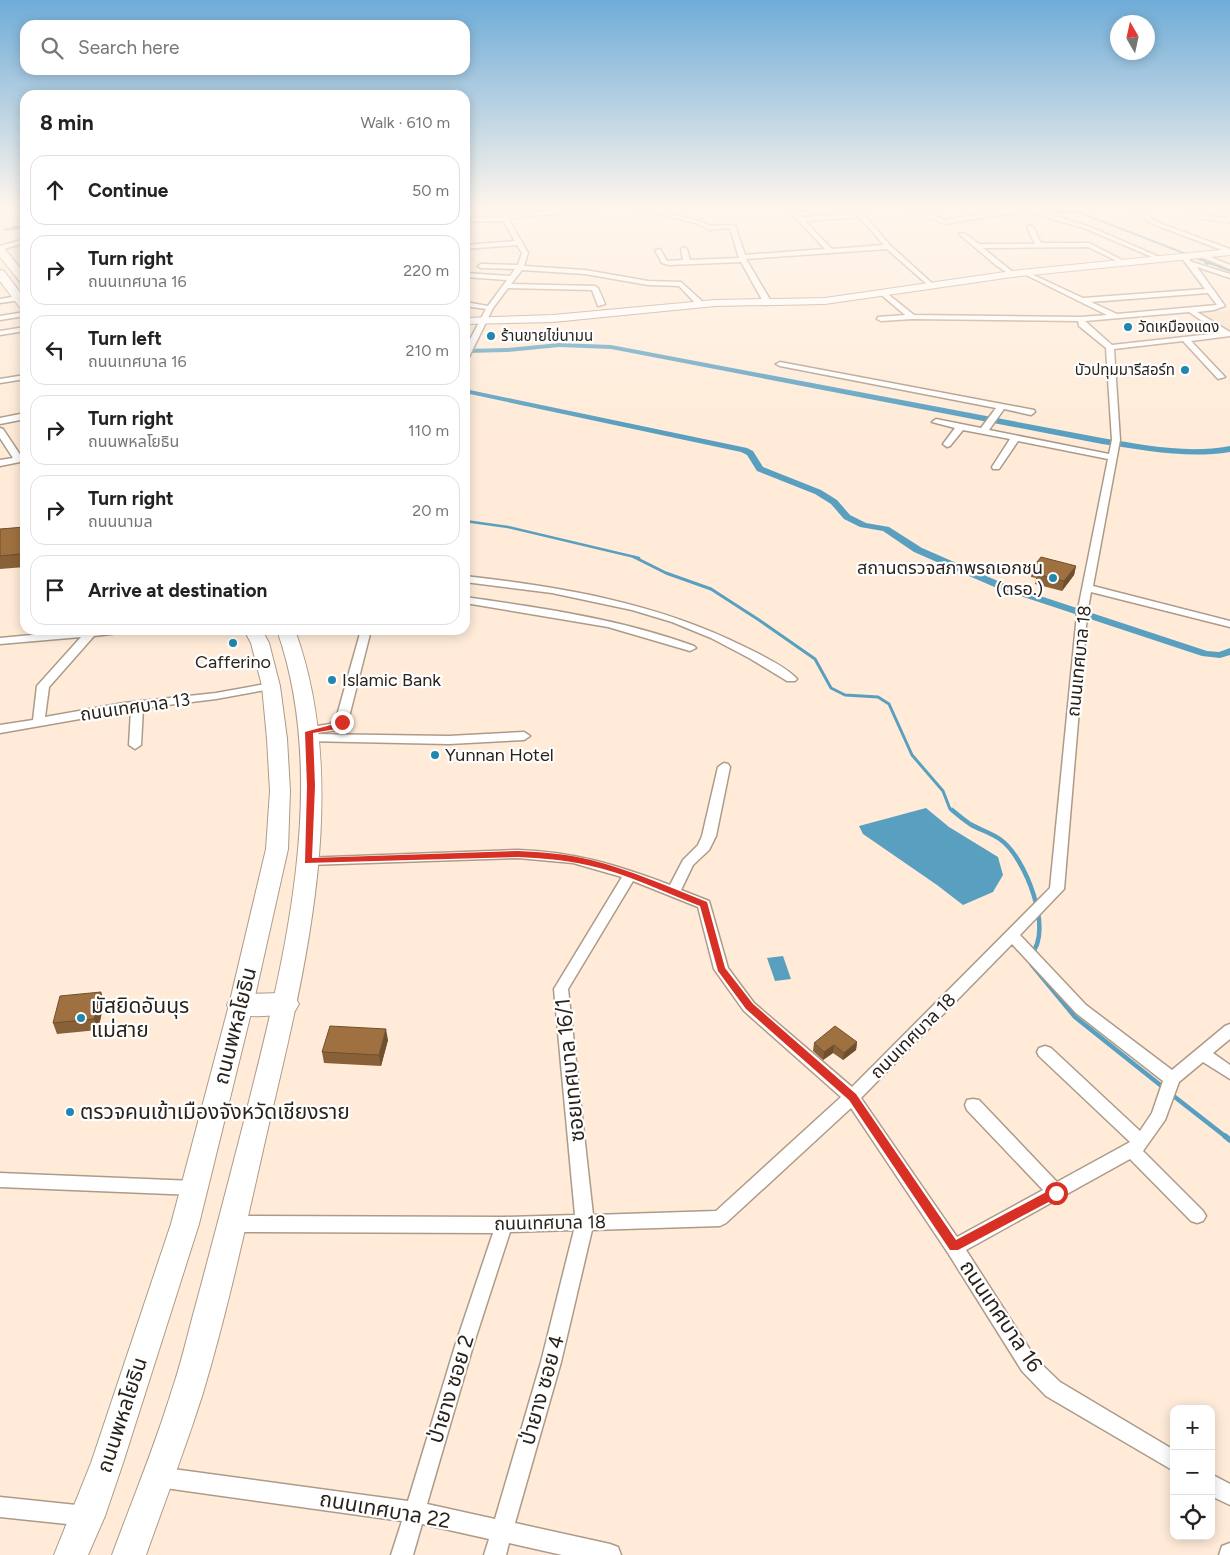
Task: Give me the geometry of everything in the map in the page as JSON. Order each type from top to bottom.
[{"type":"highway","points":[[241,1005],[285,1004]]},
{"type":"main road","points":[[3,280],[20,300]]},
{"type":"main road","name":"ถนนพหลโยธิน","points":[[71,1555],[88,1516],[185,1224],[241,1005],[277,849],[280,791],[271,686],[260,643],[256,635]]},
{"type":"main road","points":[[129,1555],[187,1392],[232,1224],[285,1004],[308,861],[311,786],[309,735],[297,661],[288,635]]},
{"type":"street","points":[[470,347],[490,308],[513,280]]},
{"type":"street","points":[[628,280],[648,283],[681,284],[700,304]]},
{"type":"street","points":[[754,280],[768,303]]},
{"type":"street","points":[[925,280],[931,285]]},
{"type":"street","points":[[470,321],[610,314],[700,304],[824,300],[971,280]]},
{"type":"street","points":[[1039,280],[1114,315]]},
{"type":"street","points":[[881,319],[912,317],[1081,319],[1221,306],[1204,280]]},
{"type":"street","points":[[508,286],[596,288],[601,304]]},
{"type":"street","points":[[1083,300],[1210,291]]},
{"type":"street","points":[[882,292],[912,317]]},
{"type":"street","points":[[0,302],[20,303]]},
{"type":"street","points":[[470,305],[490,308]]},
{"type":"street","points":[[1190,310],[1229,334]]},
{"type":"street","points":[[0,318],[20,315]]},
{"type":"street","points":[[1081,319],[1082,324],[1110,347],[1229,334]]},
{"type":"street","points":[[0,333],[20,330]]},
{"type":"street","points":[[1184,338],[1221,377]]},
{"type":"street","name":"ถนนเทศบาล 18","points":[[232,1224],[504,1225],[720,1218],[852,1097],[1057,890],[1082,617],[1116,442],[1110,347]]},
{"type":"street","points":[[780,364],[1031,412]]},
{"type":"street","points":[[1213,370],[1230,370]]},
{"type":"street","points":[[0,381],[20,378]]},
{"type":"street","points":[[983,432],[1002,406]]},
{"type":"street","points":[[0,421],[20,417]]},
{"type":"street","points":[[936,422],[1112,457]]},
{"type":"street","points":[[947,444],[961,427]]},
{"type":"street","points":[[0,431],[20,456]]},
{"type":"street","points":[[996,467],[1015,438]]},
{"type":"street","points":[[0,463],[20,459]]},
{"type":"street","points":[[470,580],[566,591],[675,619],[726,640],[762,659],[790,679]]},
{"type":"street","points":[[1088,588],[1230,624]]},
{"type":"street","points":[[470,601],[614,624],[657,635],[690,648]]},
{"type":"street","points":[[0,640],[64,635]]},
{"type":"street","points":[[39,722],[43,686],[88,635]]},
{"type":"street","points":[[309,735],[334,727],[342,722],[365,635]]},
{"type":"street","name":"ถนนเทศบาล 13","points":[[0,729],[137,705],[216,696],[271,686]]},
{"type":"street","points":[[135,745],[137,705]]},
{"type":"street","points":[[309,735],[449,740],[524,736]]},
{"type":"street","points":[[673,892],[688,863],[704,847],[709,836],[724,767]]},
{"type":"street","name":"ถนนเทศบาล 16","points":[[308,861],[518,854],[589,862],[630,875],[704,904],[721,969],[749,1007],[852,1097],[954,1246],[1029,1364],[1053,1389],[1170,1460]]},
{"type":"street","name":"ซอยเทศบาล 16/1","points":[[585,1223],[561,989],[630,875]]},
{"type":"street","points":[[1012,935],[1081,1008],[1170,1087]]},
{"type":"street","points":[[954,1246],[1056,1193],[1137,1146],[1159,1115],[1170,1087],[1230,1030]]},
{"type":"street","points":[[1045,1052],[1137,1146],[1197,1216]]},
{"type":"street","points":[[1203,1054],[1230,1072]]},
{"type":"street","points":[[973,1105],[1056,1193]]},
{"type":"street","points":[[0,1180],[194,1188]]},
{"type":"street","name":"ป่ายาง ซอย 4","points":[[495,1555],[551,1362],[585,1223]]},
{"type":"street","name":"ป่ายาง ซอย 2","points":[[402,1555],[464,1346],[504,1225]]},
{"type":"street","name":"ถนนเทศบาล 22","points":[[158,1476],[415,1512],[501,1533],[610,1555]]},
{"type":"street","points":[[1215,1486],[1230,1495]]},
{"type":"street","points":[[0,1507],[88,1516]]},
{"type":"shaded area","points":[[1230,310],[1230,332],[1199,312]]},
{"type":"water","points":[[926,808],[949,827],[998,857],[1003,875],[993,892],[963,905],[863,834],[859,826]]},
{"type":"water","points":[[783,956],[791,979],[775,981],[767,958]]},
{"type":"building","points":[[20,527],[20,554],[0,556],[0,529]]},
{"type":"building","points":[[1041,557],[1076,566],[1064,581],[1037,574],[1040,569],[1033,567]]},
{"type":"building","points":[[101,992],[94,1019],[53,1023],[60,996]]},
{"type":"building","points":[[330,1026],[386,1029],[379,1055],[322,1052]]},
{"type":"building","points":[[835,1026],[857,1042],[844,1053],[834,1045],[824,1052],[814,1043]]},
{"type":"waterway","points":[[470,351],[507,350],[559,345],[611,347],[1102,441],[1184,452],[1230,449]]},
{"type":"waterway","points":[[470,392],[744,450],[750,453],[760,469],[818,492],[834,502],[847,517],[863,525],[886,529],[918,550],[1003,587],[1206,654],[1220,655],[1230,651]]},
{"type":"waterway","points":[[470,522],[508,527],[639,558]]},
{"type":"waterway","points":[[634,557],[666,573],[711,589],[759,620],[815,659],[831,688],[845,695],[878,697],[889,704],[912,755],[943,791],[950,809],[953,811]]},
{"type":"waterway","points":[[952,810],[970,824],[1001,840],[1019,862],[1034,895],[1038,912],[1039,929],[1037,943],[1031,954]]},
{"type":"waterway","points":[[1032,965],[1075,1017],[1164,1088]]},
{"type":"waterway","points":[[1171,1094],[1226,1137]]},
{"type":"waterway","points":[[1225,1136],[1230,1140]]},
{"type":"place","name":"วัดเหมืองแดง","points":[[1128,327]]},
{"type":"place","name":"ร้านขายไข่นามน","points":[[491,336]]},
{"type":"place","name":"บัวปทุมมารีสอร์ท","points":[[1185,370]]},
{"type":"place","name":"สถานตรวจสภาพรถเอกชน (ตรอ.)","points":[[1053,578]]},
{"type":"place","name":"Cafferino","points":[[233,643]]},
{"type":"place","name":"Islamic Bank","points":[[332,680]]},
{"type":"place","name":"Yunnan Hotel","points":[[435,755]]},
{"type":"place","name":"มัสยิดอันนุร แม่สาย","points":[[81,1018]]},
{"type":"place","name":"ตรวจคนเข้าเมืองจังหวัดเชียงราย","points":[[70,1112]]},
{"type":"route","points":[[342,722],[334,727],[309,732],[311,786],[308,861],[518,854],[544,855],[589,862],[630,875],[704,904],[721,969],[749,1007],[852,1097],[954,1246],[1056,1193]]}]
